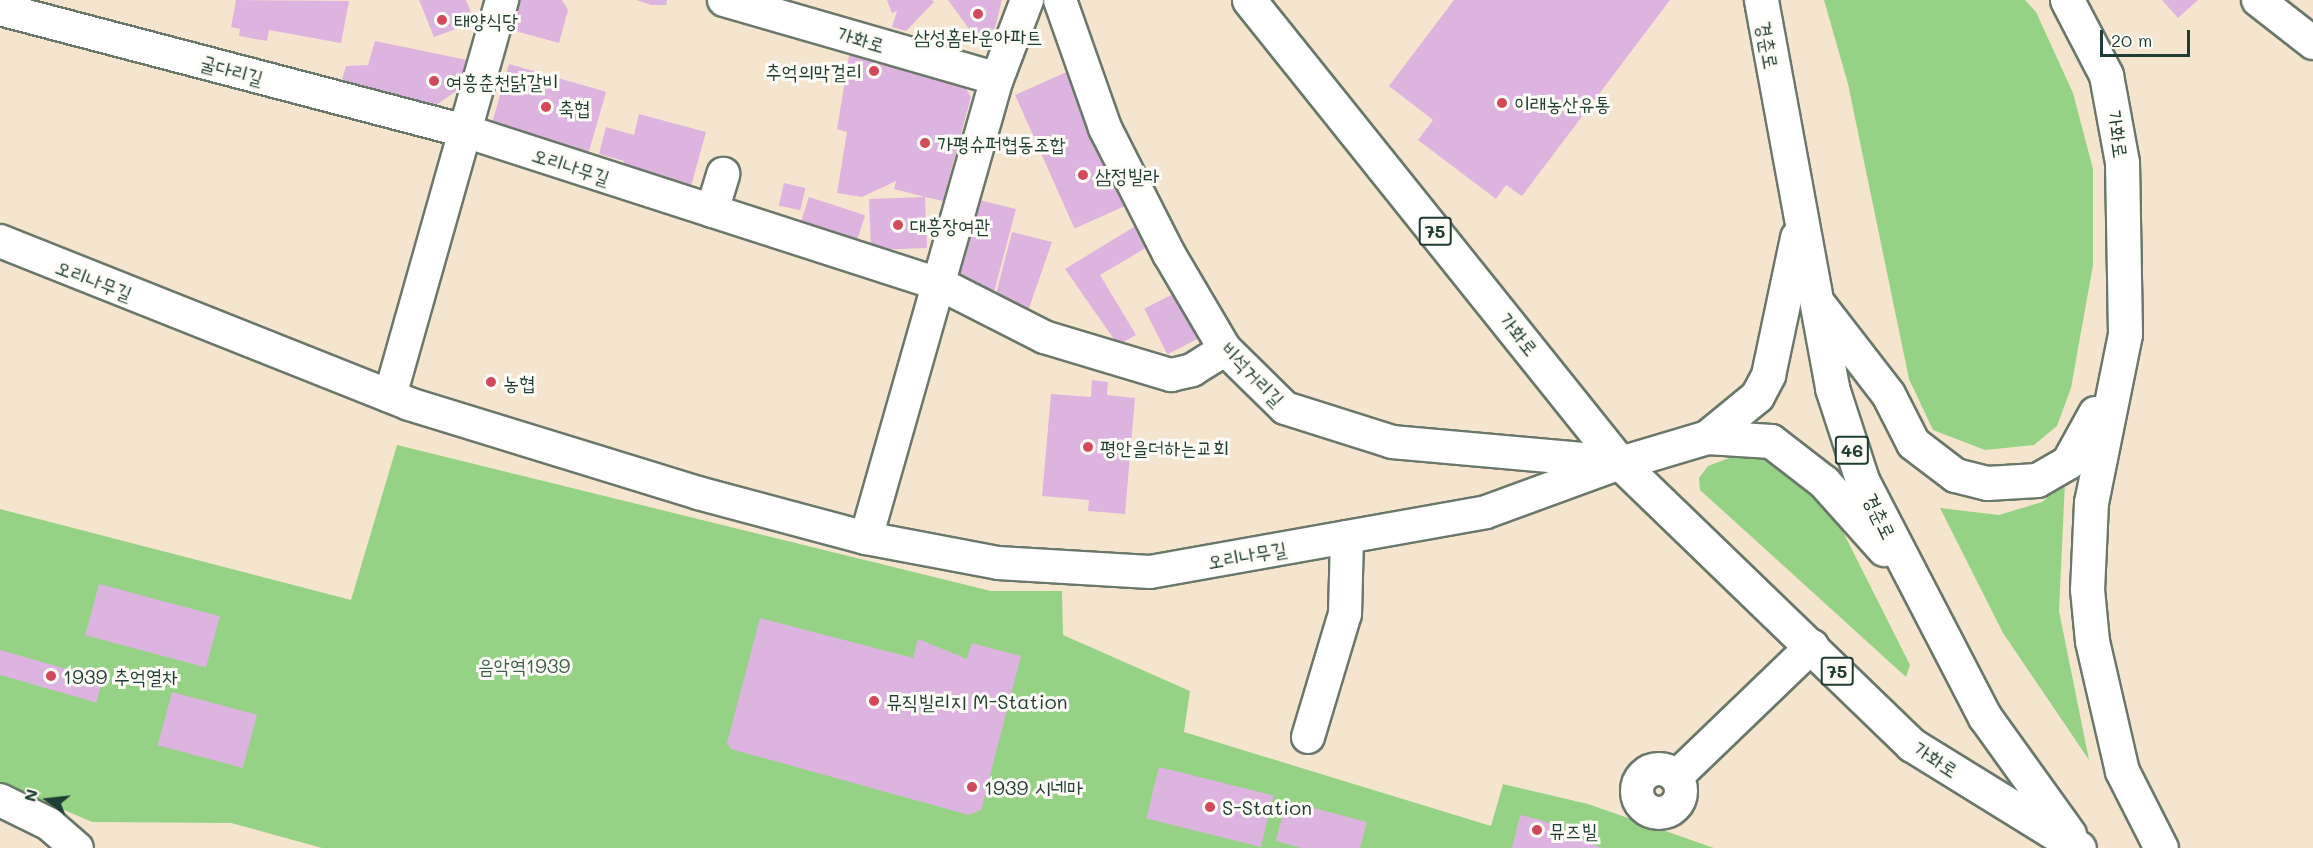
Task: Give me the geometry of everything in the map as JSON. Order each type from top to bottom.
[{"type":"main road","name":"가화로","points":[[1249,0],[1620,463],[1912,745],[2079,848]]},
{"type":"main road","name":"경춘로","points":[[1761,0],[1800,224],[1832,388],[1862,480],[1909,576],[1985,717],[2079,848]]},
{"type":"main road","name":"가화로","points":[[2067,0],[2088,34],[2117,116],[2124,280]]},
{"type":"main road","points":[[1707,436],[1757,396],[1768,375],[1800,224]]},
{"type":"main road","points":[[1816,301],[1888,393],[1903,428],[1929,459],[1971,480],[2013,485],[2054,471],[2080,446],[2100,397],[2124,280]]},
{"type":"main road","points":[[2124,280],[2123,359],[2096,464],[2087,589],[2101,695],[2147,848]]},
{"type":"main road","points":[[1620,463],[1707,436],[1750,436],[1788,451],[1824,482],[1909,576]]},
{"type":"main road","points":[[2130,792],[2161,848]]},
{"type":"street","points":[[390,396],[502,0]]},
{"type":"street","name":"가화로","points":[[724,0],[997,79]]},
{"type":"street","points":[[866,538],[997,79],[1028,0]]},
{"type":"street","name":"비석거리길","points":[[1060,0],[1129,179],[1225,349],[1258,385],[1299,416],[1392,442],[1620,463]]},
{"type":"street","points":[[2258,0],[2313,43]]},
{"type":"street","name":"굴다리길","points":[[0,9],[465,131]]},
{"type":"street","name":"오리나무길","points":[[465,131],[940,284],[1044,337],[1171,375],[1192,370],[1225,349]]},
{"type":"street","points":[[712,211],[723,174]]},
{"type":"street","name":"오리나무길","points":[[5,246],[390,396],[698,493],[866,538],[998,563],[1150,572],[1486,512],[1620,463]]},
{"type":"street","points":[[1308,737],[1345,614],[1347,537]]},
{"type":"street","points":[[1676,777],[1812,646]]},
{"type":"street","points":[[0,800],[49,824],[76,848]]},
{"type":"green space","points":[[1824,0],[2025,0],[2036,12],[2073,93],[2093,169],[2093,265],[2071,388],[2057,426],[2034,445],[1985,450],[1933,430],[1909,379],[1848,84]]},
{"type":"green space","name":"음악역1939","points":[[397,445],[991,591],[1062,591],[1063,635],[1190,691],[1184,732],[1491,826],[1503,784],[1588,804],[1714,848],[322,848],[231,823],[92,822],[0,782],[0,509],[351,600]]},
{"type":"green space","points":[[1751,450],[1771,450],[1833,512],[1910,665],[1906,677],[1700,490],[1699,478],[1708,466]]},
{"type":"green space","points":[[2065,482],[2059,611],[2089,760],[2003,633],[1940,508],[1999,515],[2042,502]]},
{"type":"building","points":[[236,0],[349,1],[341,43],[269,30],[267,41],[239,36],[240,29],[231,27]]},
{"type":"building","points":[[419,0],[466,0],[475,22],[434,37]]},
{"type":"building","points":[[512,0],[562,0],[568,10],[559,43],[504,28]]},
{"type":"building","points":[[636,0],[667,0],[666,5],[651,5]]},
{"type":"building","points":[[887,0],[932,0],[934,2],[906,31],[892,27],[897,11],[892,13]]},
{"type":"building","name":"삼성홈타운아파트","points":[[948,0],[1002,0],[995,28],[978,41]]},
{"type":"building","name":"이래농산유통","points":[[1454,0],[1670,0],[1522,196],[1506,185],[1496,199],[1418,140],[1433,120],[1389,86]]},
{"type":"building","points":[[2162,0],[2198,0],[2178,18]]},
{"type":"building","points":[[375,41],[467,60],[459,89],[432,108],[340,86],[346,66],[368,65]]},
{"type":"building","points":[[851,44],[956,72],[971,97],[943,201],[894,189],[896,181],[862,197],[837,193],[847,132],[837,129]]},
{"type":"building","points":[[509,64],[606,92],[589,151],[492,124]]},
{"type":"building","name":"삼정빌라","points":[[1069,71],[1128,204],[1074,228],[1015,95]]},
{"type":"building","points":[[639,114],[706,132],[691,186],[623,167],[624,161],[599,154],[606,127],[634,135]]},
{"type":"building","points":[[784,183],[805,188],[800,210],[779,205]]},
{"type":"building","points":[[809,197],[865,215],[854,249],[798,230]]},
{"type":"building","points":[[925,197],[927,248],[871,250],[869,199]]},
{"type":"building","points":[[979,200],[1016,209],[993,296],[951,269]]},
{"type":"building","points":[[1137,225],[1149,246],[1100,275],[1136,335],[1118,345],[1065,269]]},
{"type":"building","points":[[1012,232],[1052,242],[1028,311],[994,302]]},
{"type":"building","points":[[1179,291],[1202,336],[1167,354],[1144,309]]},
{"type":"building","name":"평안을더하는교회","points":[[1092,380],[1108,382],[1107,395],[1135,398],[1125,514],[1088,511],[1089,500],[1042,496],[1051,394],[1091,397]]},
{"type":"building","points":[[99,584],[220,616],[206,668],[85,635]]},
{"type":"building","name":"뮤직빌리지 M-Station","points":[[760,618],[913,658],[918,639],[967,659],[972,643],[1021,656],[981,810],[969,815],[731,749],[727,743]]},
{"type":"building","name":"1939 추억열차","points":[[0,650],[103,679],[96,703],[0,675]]},
{"type":"building","points":[[172,692],[257,715],[243,768],[158,745]]},
{"type":"building","name":"S-Station","points":[[1159,767],[1273,796],[1261,847],[1146,818]]},
{"type":"building","points":[[1286,801],[1367,822],[1360,848],[1302,848],[1276,841]]},
{"type":"building","name":"뮤즈빌","points":[[1520,815],[1541,820],[1601,848],[1512,848]]},
{"type":"place","name":"삼성홈타운아파트","points":[[978,14]]},
{"type":"place","name":"태양식당","points":[[442,20]]},
{"type":"place","name":"추억의막걸리","points":[[874,71]]},
{"type":"place","name":"여흥춘천닭갈비","points":[[434,81]]},
{"type":"place","name":"이래농산유통","points":[[1502,103]]},
{"type":"place","name":"축협","points":[[546,107]]},
{"type":"place","name":"가평슈퍼협동조합","points":[[925,143]]},
{"type":"place","name":"삼정빌라","points":[[1083,175]]},
{"type":"place","name":"대흥장여관","points":[[898,225]]},
{"type":"place","name":"농협","points":[[491,382]]},
{"type":"place","name":"평안을더하는교회","points":[[1088,447]]},
{"type":"place","name":"1939 추억열차","points":[[51,676]]},
{"type":"place","name":"뮤직빌리지 M-Station","points":[[874,701]]},
{"type":"place","name":"1939 시네마","points":[[972,787]]},
{"type":"place","name":"S-Station","points":[[1210,807]]},
{"type":"place","name":"뮤즈빌","points":[[1537,830]]}]
